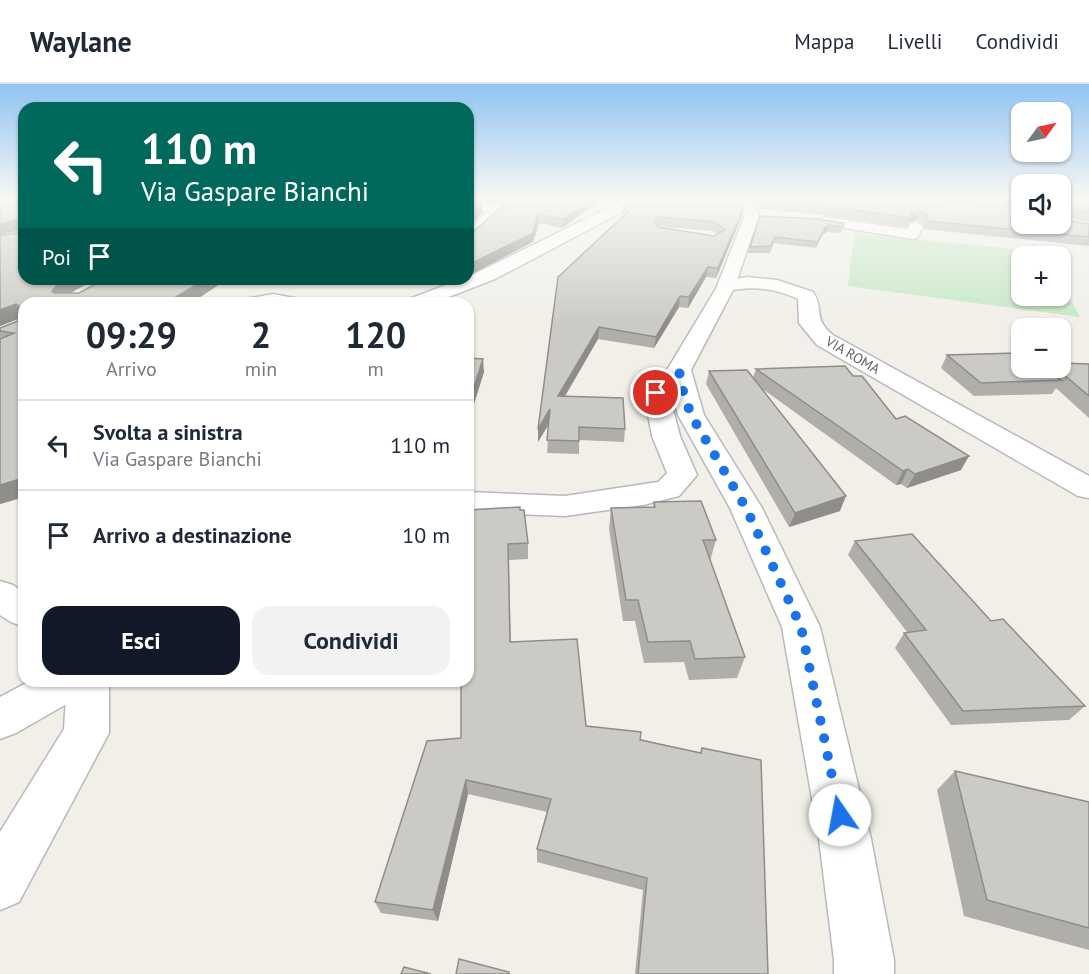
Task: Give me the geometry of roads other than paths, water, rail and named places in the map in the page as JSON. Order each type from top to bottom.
[{"type":"street","points":[[474,281],[563,240]]},
{"type":"street","points":[[474,502],[565,506],[643,495],[668,489],[682,475],[666,436],[656,393],[679,370],[726,286],[741,240]]},
{"type":"street","name":"VIA ROMA","points":[[726,286],[761,282],[780,285],[806,296],[809,304],[807,321],[812,330],[825,340],[1089,489]]},
{"type":"street","points":[[432,297],[463,285]]},
{"type":"street","points":[[679,370],[691,415],[746,508],[801,627],[845,839],[864,960],[864,974]]},
{"type":"street","points":[[0,595],[18,608]]},
{"type":"street","points":[[0,720],[58,687]]},
{"type":"street","points":[[0,883],[86,732],[88,687]]}]
